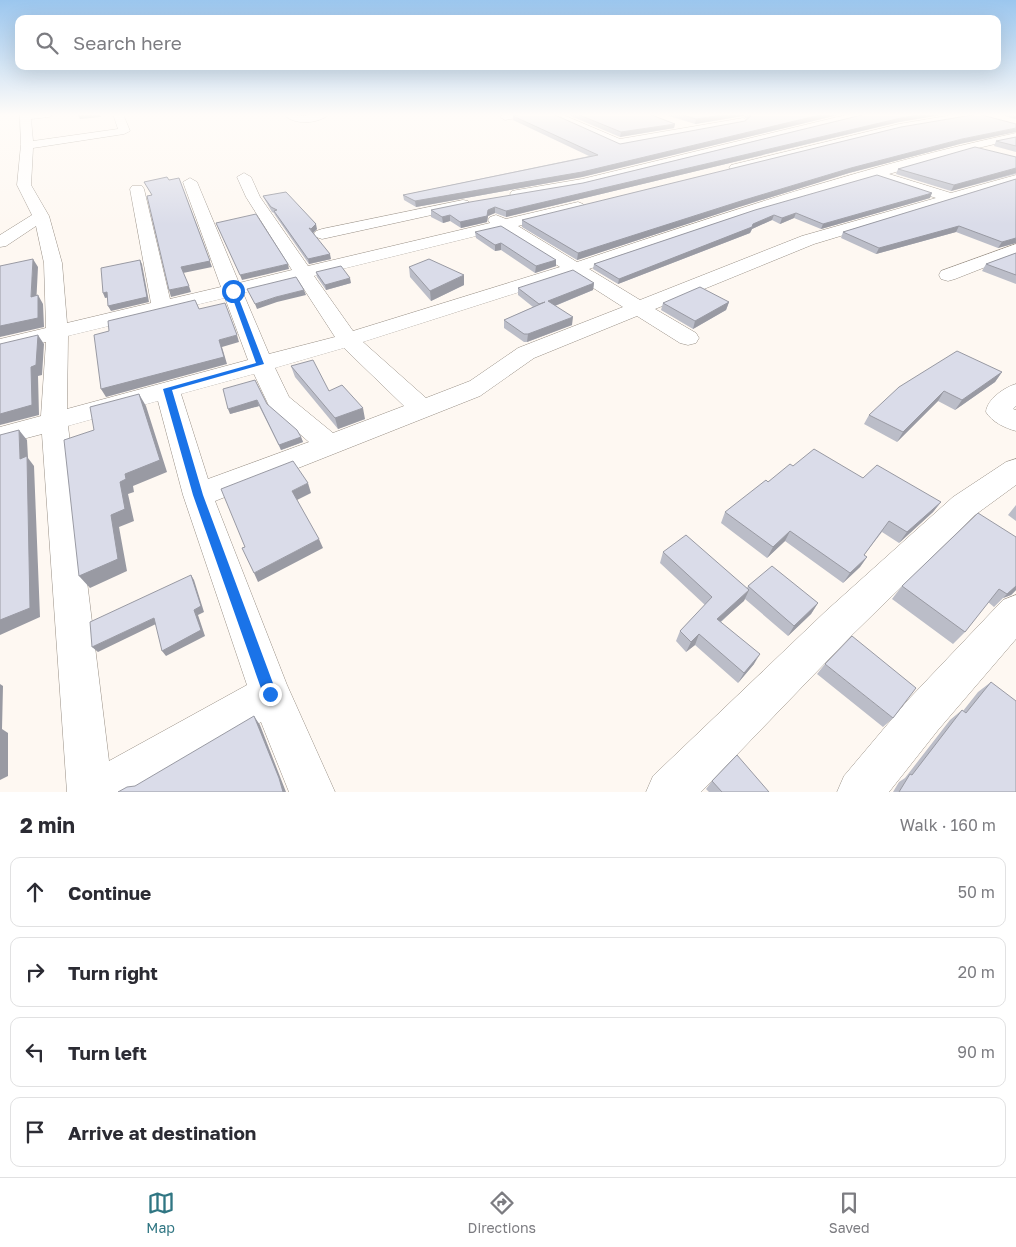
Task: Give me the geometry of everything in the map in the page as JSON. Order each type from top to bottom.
[{"type":"street","points":[[27,151],[24,185],[41,216],[53,263],[58,332],[54,422],[90,792]]},
{"type":"street","points":[[507,196],[582,183],[714,151]]},
{"type":"street","points":[[726,170],[804,151]]},
{"type":"street","points":[[0,436],[348,340],[573,269],[748,210],[876,174],[942,151]]},
{"type":"street","points":[[990,151],[998,153]]},
{"type":"street","points":[[876,174],[951,198]]},
{"type":"street","points":[[244,177],[253,197],[348,340],[422,409]]},
{"type":"street","points":[[198,495],[482,385],[516,358],[808,240],[1016,179]]},
{"type":"street","points":[[190,182],[261,364],[279,402],[329,444]]},
{"type":"street","points":[[137,189],[162,307]]},
{"type":"street","points":[[0,346],[596,202]]},
{"type":"street","points":[[322,234],[477,205],[503,225],[688,338]]},
{"type":"street","points":[[0,242],[41,216]]},
{"type":"street","points":[[948,274],[1016,249]]},
{"type":"street","points":[[167,389],[198,495],[270,694],[312,792]]},
{"type":"street","points":[[1016,392],[998,408],[999,412],[1016,422]]},
{"type":"street","points":[[669,792],[839,623],[975,513],[1016,470]]},
{"type":"street","points":[[860,792],[923,715],[1016,612]]},
{"type":"street","points":[[99,792],[270,694]]},
{"type":"building","points":[[589,151],[670,151],[582,172],[415,201],[403,195],[598,155]]},
{"type":"building","points":[[714,151],[761,151],[506,211],[495,207],[488,210],[487,216],[460,222],[450,215],[442,217],[431,210],[583,183]]},
{"type":"building","points":[[803,151],[916,151],[851,168],[741,201],[578,253],[522,220]]},
{"type":"building","points":[[961,151],[991,151],[1016,157],[1016,168],[954,185],[898,169]]},
{"type":"building","points":[[877,175],[932,193],[823,224],[796,213],[782,218],[774,215],[753,224],[752,227],[619,279],[594,264],[755,210]]},
{"type":"building","points":[[167,177],[169,180],[179,178],[210,261],[181,267],[189,286],[169,290],[147,196],[152,195],[144,182]]},
{"type":"building","points":[[1016,179],[1016,238],[1002,242],[959,226],[879,248],[843,232]]},
{"type":"building","points":[[286,192],[316,224],[311,229],[309,228],[330,254],[308,259],[274,211],[277,210],[271,207],[263,196]]},
{"type":"building","points":[[256,214],[288,264],[240,275],[216,223]]},
{"type":"building","points":[[501,226],[556,260],[536,266],[501,243],[495,245],[475,232]]},
{"type":"building","points":[[1016,253],[1016,275],[986,264]]},
{"type":"building","points":[[33,259],[31,297],[38,295],[38,318],[0,326],[0,266]]},
{"type":"building","points":[[429,259],[464,275],[430,291],[409,267]]},
{"type":"building","points":[[140,260],[147,297],[108,306],[107,292],[103,293],[101,268]]},
{"type":"building","points":[[341,266],[350,278],[325,285],[316,272]]},
{"type":"building","points":[[573,270],[594,283],[548,301],[573,317],[528,334],[524,334],[504,320],[545,302],[539,304],[518,288]]},
{"type":"building","points":[[296,277],[304,290],[255,304],[247,289]]},
{"type":"building","points":[[700,287],[729,302],[695,321],[663,303]]},
{"type":"building","points":[[195,300],[199,309],[225,303],[237,335],[219,340],[224,357],[101,389],[94,335],[109,331],[108,321]]},
{"type":"building","points":[[38,335],[36,365],[31,367],[32,405],[0,414],[0,344]]},
{"type":"building","points":[[957,351],[1002,372],[962,400],[944,391],[903,432],[869,415],[899,387]]},
{"type":"building","points":[[313,360],[329,391],[342,385],[363,408],[335,418],[291,366]]},
{"type":"building","points":[[255,380],[267,404],[297,430],[301,437],[279,445],[257,400],[228,409],[223,389]]},
{"type":"building","points":[[139,394],[160,460],[125,474],[126,479],[120,482],[125,509],[111,515],[118,559],[79,576],[64,440],[94,430],[90,407]]},
{"type":"building","points":[[19,430],[20,459],[27,456],[30,608],[0,620],[0,435]]},
{"type":"building","points":[[814,449],[863,478],[877,465],[941,502],[907,532],[889,521],[864,555],[867,557],[850,573],[790,531],[773,547],[725,512],[766,480],[768,482],[790,464],[793,466]]},
{"type":"building","points":[[293,461],[308,483],[292,491],[319,539],[254,573],[242,548],[245,547],[221,489]]},
{"type":"building","points":[[978,513],[1016,537],[1016,586],[1007,594],[999,589],[965,632],[902,586]]},
{"type":"building","points":[[686,535],[749,590],[717,619],[760,654],[744,673],[699,634],[691,642],[680,631],[712,597],[663,552]]},
{"type":"building","points":[[772,566],[818,603],[794,626],[748,586]]},
{"type":"building","points":[[191,575],[201,606],[194,610],[201,630],[162,651],[154,618],[92,647],[90,622]]},
{"type":"building","points":[[852,636],[916,688],[893,718],[825,664]]},
{"type":"building","points":[[991,682],[1016,701],[1016,792],[899,792],[910,774],[912,775],[962,710],[966,713]]},
{"type":"building","points":[[254,716],[283,792],[118,792],[127,787],[135,786]]},
{"type":"building","points":[[737,755],[769,792],[722,792],[712,781]]},
{"type":"route","points":[[233,291],[261,364],[167,389],[198,495],[270,694]]}]
